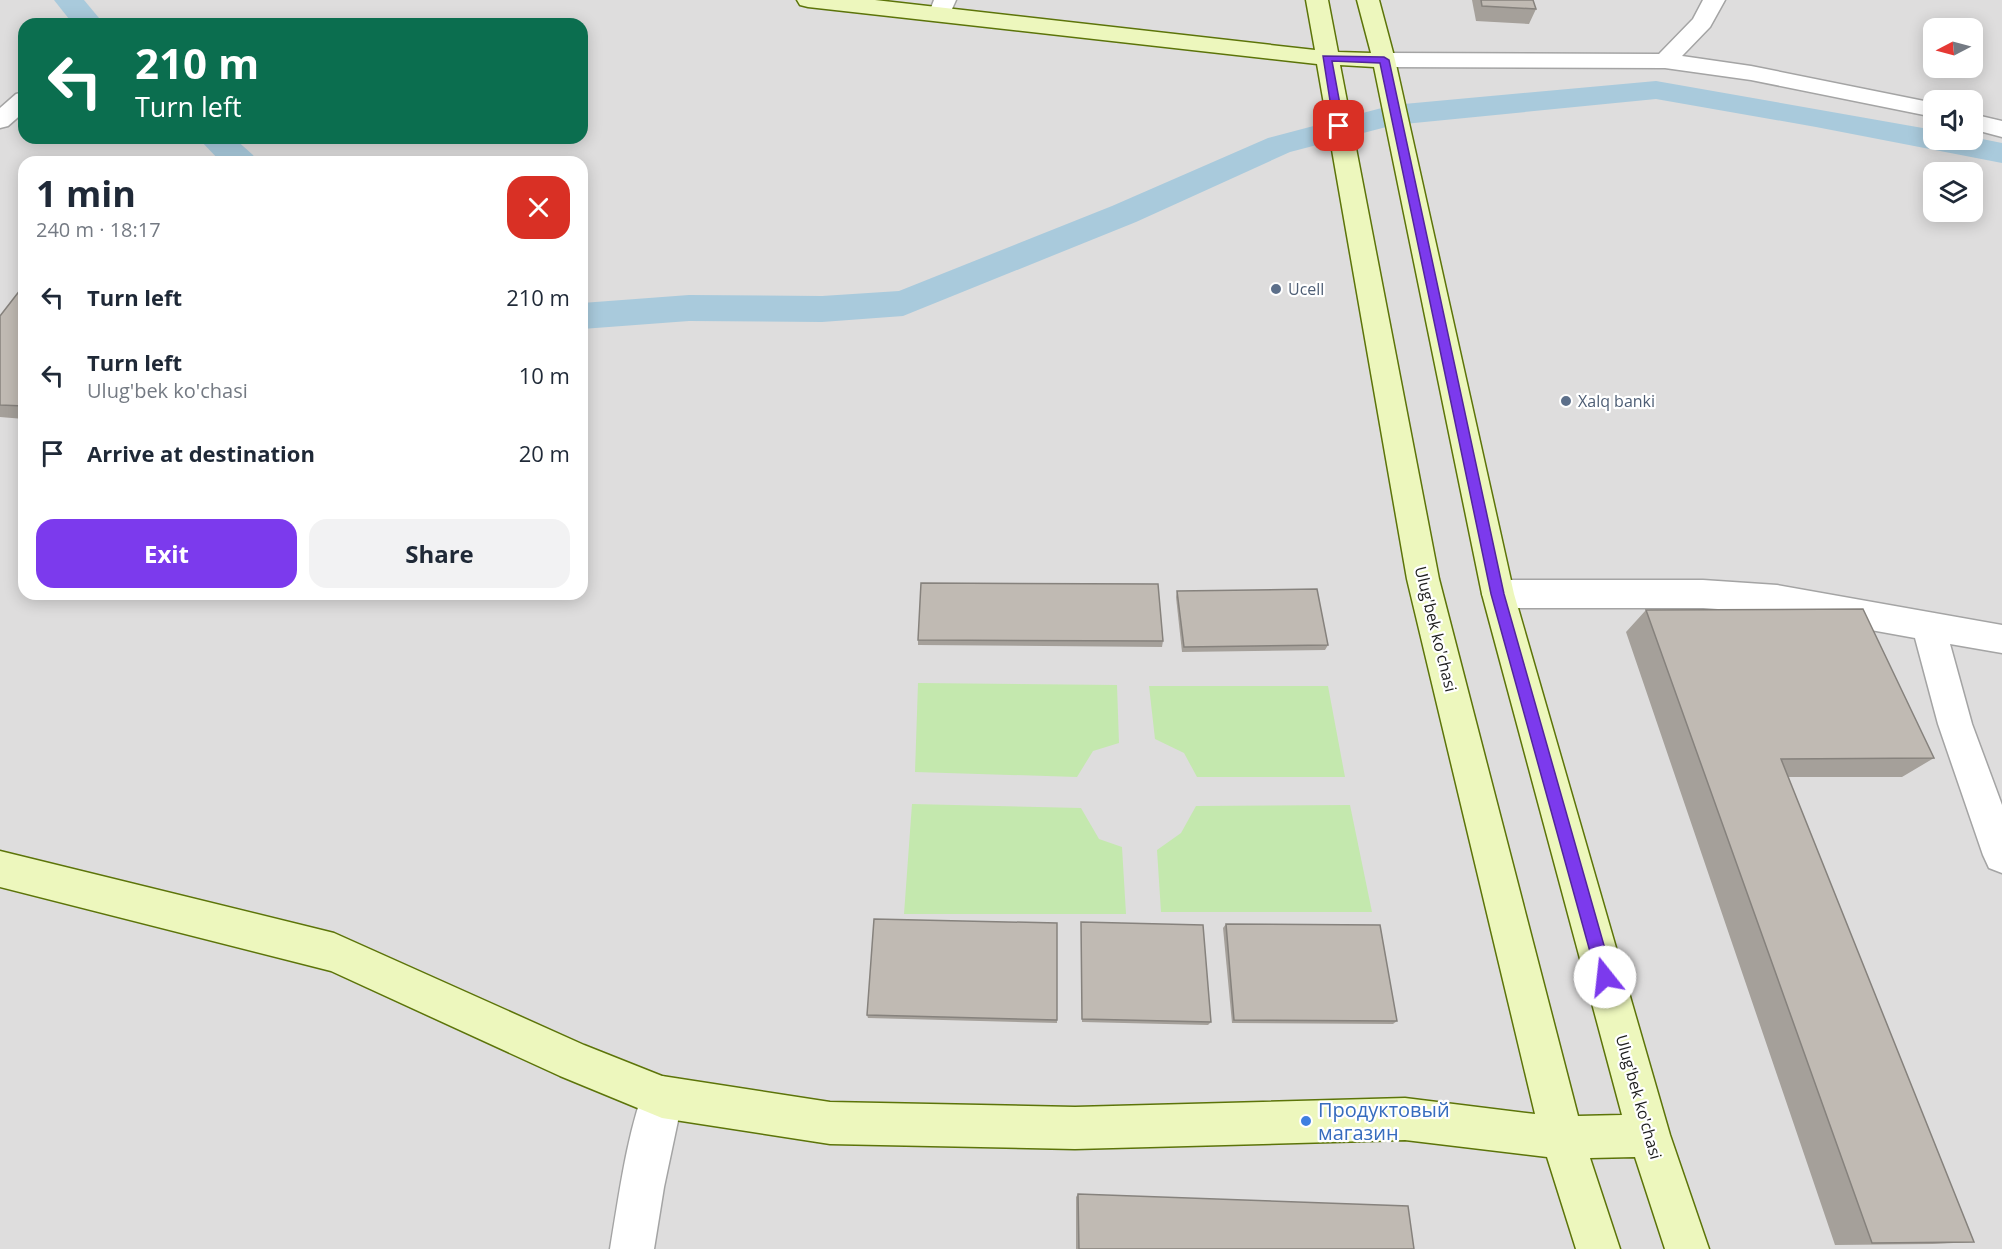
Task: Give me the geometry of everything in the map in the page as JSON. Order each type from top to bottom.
[{"type":"main road","points":[[808,0],[943,7],[1327,58],[1384,60]]},
{"type":"main road","name":"Ulug'bek ko'chasi","points":[[1317,0],[1423,579],[1562,1138],[1598,1249]]},
{"type":"main road","name":"Ulug'bek ko'chasi","points":[[1368,0],[1384,60],[1498,594],[1649,1135],[1688,1249]]},
{"type":"main road","points":[[0,869],[334,952],[574,1062],[662,1097],[830,1123],[1074,1128],[1405,1119],[1562,1138],[1649,1135]]},
{"type":"street","points":[[1665,61],[1702,22],[1714,0]]},
{"type":"street","points":[[1384,60],[1665,61],[1751,73],[1923,108]]},
{"type":"street","points":[[0,121],[18,104]]},
{"type":"street","points":[[1983,124],[2002,129]]},
{"type":"street","points":[[1498,594],[1703,594],[1777,599],[2002,639]]},
{"type":"street","points":[[1928,625],[1956,724],[2002,855]]},
{"type":"street","points":[[632,1249],[642,1187],[662,1097]]},
{"type":"shaded area","points":[[0,0],[2002,0],[2002,1249],[0,1249]]},
{"type":"green space","points":[[918,683],[1117,685],[1119,743],[1093,751],[1077,777],[915,772]]},
{"type":"green space","points":[[1149,686],[1328,686],[1345,777],[1197,777],[1184,753],[1155,739]]},
{"type":"green space","points":[[912,804],[1081,808],[1099,839],[1122,847],[1126,914],[904,914]]},
{"type":"green space","points":[[1350,805],[1372,912],[1161,912],[1157,850],[1181,833],[1196,806]]},
{"type":"building","points":[[1481,0],[1533,0],[1536,9],[1482,6]]},
{"type":"building","points":[[18,293],[18,406],[0,405],[0,316]]},
{"type":"building","points":[[921,583],[1158,584],[1163,641],[918,640]]},
{"type":"building","points":[[1317,589],[1328,645],[1184,647],[1177,591]]},
{"type":"building","points":[[1863,609],[1934,758],[1781,759],[1974,1242],[1872,1243],[1646,610]]},
{"type":"building","points":[[874,919],[1057,923],[1057,1020],[867,1015]]},
{"type":"building","points":[[1081,922],[1203,925],[1211,1022],[1082,1019]]},
{"type":"building","points":[[1226,924],[1380,925],[1397,1021],[1234,1020]]},
{"type":"building","points":[[1078,1194],[1408,1206],[1414,1249],[1079,1249]]},
{"type":"waterway","points":[[68,0],[84,18]]},
{"type":"waterway","points":[[588,316],[689,308],[822,309],[903,303],[1124,214],[1279,145],[1393,115],[1656,90],[1816,117],[2002,153]]},
{"type":"waterway","points":[[221,144],[234,156]]},
{"type":"place","name":"Ucell","points":[[1276,289]]},
{"type":"place","name":"Xalq banki","points":[[1566,401]]},
{"type":"place","name":"Продуктовый магазин","points":[[1306,1121]]},
{"type":"route","points":[[1339,126],[1327,58],[1384,60],[1498,594],[1605,977]]}]
